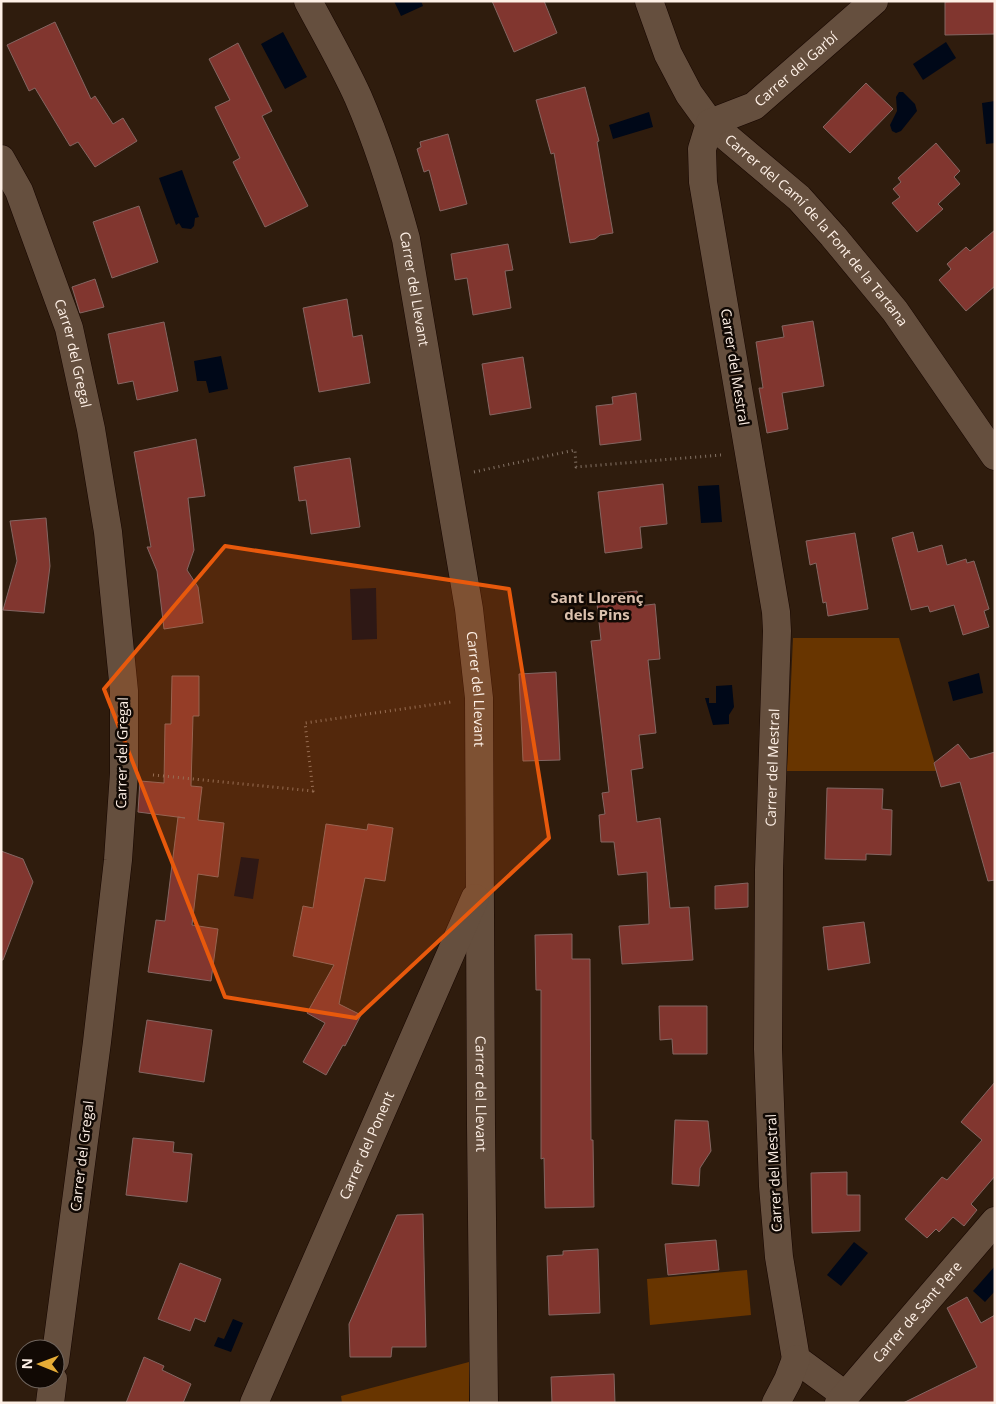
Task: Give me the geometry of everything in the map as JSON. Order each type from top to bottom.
[{"type":"street","name":"Carrer del Llevant","points":[[308,1],[357,96],[380,152],[406,239],[469,609],[479,698],[484,1403]]},
{"type":"street","name":"Carrer del Camí de la Font de la Tartana","points":[[650,1],[668,54],[688,94],[710,123],[799,198],[833,236],[895,311],[995,456]]},
{"type":"street","name":"Carrer del Garbí","points":[[710,123],[754,106],[874,1]]},
{"type":"street","name":"Carrer del Mestral","points":[[710,123],[702,149],[703,182],[776,612],[777,631],[769,870],[768,1049],[773,1186],[779,1257],[796,1359]]},
{"type":"street","name":"Carrer del Gregal","points":[[1,159],[19,191],[69,328],[91,429],[108,532],[124,691],[124,772],[118,860],[97,1042],[58,1339]]},
{"type":"street","name":"Carrer del Ponent","points":[[254,1403],[479,888]]},
{"type":"street","name":"Carrer de Sant Pere","points":[[842,1399],[995,1221]]},
{"type":"street","points":[[776,1403],[796,1359],[842,1399]]},
{"type":"street","points":[[50,1403],[52,1389]]},
{"type":"path","points":[[447,478],[575,450],[576,467],[749,453]]},
{"type":"path","points":[[124,772],[314,791],[305,723],[479,698]]},
{"type":"highlighted area","points":[[225,546],[509,589],[549,838],[356,1018],[225,997],[104,689]]},
{"type":"shaded area","points":[[793,638],[899,638],[937,771],[787,771]]},
{"type":"shaded area","points":[[747,1270],[751,1315],[650,1325],[647,1279]]},
{"type":"shaded area","points":[[469,1362],[469,1403],[342,1403],[341,1396]]},
{"type":"water","points":[[394,1],[421,1],[423,6],[401,16]]},
{"type":"water","points":[[283,32],[307,77],[285,89],[261,44]]},
{"type":"water","points":[[946,42],[956,58],[923,80],[913,64]]},
{"type":"water","points":[[899,92],[903,92],[915,104],[917,111],[901,131],[896,133],[892,131],[890,125],[897,111],[896,97]]},
{"type":"water","points":[[995,101],[995,143],[986,144],[982,103]]},
{"type":"water","points":[[649,112],[653,127],[613,139],[609,125]]},
{"type":"water","points":[[182,170],[199,217],[195,218],[194,226],[191,229],[182,228],[179,223],[176,225],[159,178]]},
{"type":"water","points":[[221,356],[228,389],[209,393],[206,381],[197,381],[194,361]]},
{"type":"water","points":[[719,485],[722,522],[701,523],[698,486]]},
{"type":"water","points":[[376,588],[377,639],[352,640],[350,589]]},
{"type":"water","points":[[979,673],[983,693],[953,701],[948,682]]},
{"type":"water","points":[[732,685],[734,707],[729,715],[729,724],[713,725],[705,698],[709,698],[709,703],[716,703],[716,686]]},
{"type":"water","points":[[241,857],[259,859],[253,899],[234,896]]},
{"type":"water","points":[[854,1242],[868,1253],[841,1286],[827,1275]]},
{"type":"water","points":[[995,1266],[995,1291],[985,1302],[973,1291]]},
{"type":"water","points":[[233,1319],[243,1323],[231,1352],[214,1346],[218,1337],[224,1339]]},
{"type":"building","points":[[492,1],[544,1],[557,33],[514,52]]},
{"type":"building","points":[[995,1],[995,34],[945,35],[945,2]]},
{"type":"building","points":[[55,22],[91,99],[95,96],[113,124],[123,118],[137,141],[95,167],[78,142],[70,146],[35,88],[29,91],[7,45]]},
{"type":"building","points":[[238,43],[272,111],[262,116],[308,206],[265,227],[233,162],[240,158],[215,107],[230,100],[209,59]]},
{"type":"building","points":[[866,83],[893,109],[850,153],[823,127]]},
{"type":"building","points":[[585,87],[599,141],[597,142],[613,233],[600,235],[595,239],[570,243],[554,153],[551,154],[536,100]]},
{"type":"building","points":[[448,134],[467,204],[440,211],[429,170],[424,172],[417,149],[421,147],[420,142]]},
{"type":"building","points":[[936,143],[960,171],[954,177],[960,184],[938,204],[943,209],[917,232],[892,203],[900,197],[893,189],[901,182],[898,178]]},
{"type":"building","points":[[139,206],[158,262],[112,278],[93,222]]},
{"type":"building","points":[[995,230],[995,286],[966,311],[939,280],[951,269],[947,264],[966,247],[970,251]]},
{"type":"building","points":[[508,244],[513,270],[505,271],[511,308],[473,315],[467,278],[455,280],[451,254]]},
{"type":"building","points":[[95,279],[104,307],[80,313],[72,287]]},
{"type":"building","points":[[347,299],[353,337],[362,335],[370,383],[319,392],[303,308]]},
{"type":"building","points":[[813,321],[824,386],[782,393],[788,429],[767,433],[759,388],[763,388],[756,342],[784,337],[782,326]]},
{"type":"building","points":[[164,322],[178,391],[137,400],[133,381],[118,384],[108,334]]},
{"type":"building","points":[[523,357],[531,408],[490,415],[482,364]]},
{"type":"building","points":[[636,393],[641,440],[600,445],[596,406],[613,404],[612,397]]},
{"type":"building","points":[[196,439],[205,496],[188,498],[194,550],[187,570],[198,587],[203,623],[164,629],[157,571],[147,547],[151,547],[134,452]]},
{"type":"building","points":[[350,458],[360,527],[311,534],[306,500],[299,501],[294,467]]},
{"type":"building","points":[[663,484],[667,524],[640,527],[642,548],[605,553],[598,492]]},
{"type":"building","points":[[46,518],[50,566],[44,613],[3,610],[17,561],[10,521]]},
{"type":"building","points":[[913,532],[918,552],[942,545],[947,565],[966,559],[967,563],[974,561],[989,609],[984,611],[989,627],[963,635],[954,605],[930,612],[928,606],[911,610],[892,538]]},
{"type":"building","points":[[855,533],[868,609],[828,616],[826,602],[823,603],[816,563],[810,565],[806,541]]},
{"type":"building","points":[[637,591],[639,606],[655,604],[660,659],[648,660],[656,733],[639,735],[643,768],[631,770],[637,822],[660,818],[670,908],[689,907],[693,960],[622,964],[619,926],[649,924],[647,872],[618,875],[614,842],[601,842],[599,815],[605,814],[602,793],[609,792],[591,641],[601,640],[596,595]]},
{"type":"building","points":[[556,672],[560,760],[523,761],[519,674]]},
{"type":"building","points":[[172,676],[199,676],[199,716],[193,716],[191,786],[202,787],[198,820],[224,823],[218,877],[198,874],[192,925],[218,929],[211,981],[148,972],[156,920],[165,921],[178,817],[138,812],[140,781],[164,783],[165,724],[171,724]]},
{"type":"building","points":[[958,744],[970,759],[995,752],[995,880],[988,881],[960,782],[941,787],[934,763]]},
{"type":"building","points":[[827,788],[883,789],[882,809],[892,810],[891,855],[866,854],[866,860],[825,859]]},
{"type":"building","points":[[326,824],[367,830],[368,824],[393,828],[385,881],[365,878],[339,1004],[361,1015],[345,1046],[343,1045],[326,1075],[303,1062],[325,1023],[307,1013],[334,965],[293,956],[303,906],[313,908]]},
{"type":"building","points":[[1,851],[23,859],[33,882],[3,960],[1,960]]},
{"type":"building","points":[[748,883],[748,907],[715,909],[715,886]]},
{"type":"building","points":[[864,922],[870,963],[828,970],[823,927]]},
{"type":"building","points":[[572,934],[572,959],[590,959],[591,1140],[593,1140],[594,1207],[545,1208],[544,1158],[541,1159],[541,990],[536,990],[535,935]]},
{"type":"building","points":[[659,1006],[707,1006],[707,1054],[673,1054],[672,1039],[660,1040]]},
{"type":"building","points":[[147,1020],[212,1030],[204,1082],[139,1072]]},
{"type":"building","points":[[995,1082],[995,1176],[971,1204],[977,1210],[964,1226],[953,1217],[939,1232],[936,1229],[927,1238],[905,1219],[942,1177],[947,1180],[982,1140],[961,1122]]},
{"type":"building","points":[[675,1120],[708,1121],[711,1151],[700,1168],[699,1186],[672,1184]]},
{"type":"building","points":[[133,1138],[174,1142],[173,1152],[192,1154],[187,1202],[126,1195]]},
{"type":"building","points":[[847,1172],[847,1195],[860,1195],[860,1231],[812,1233],[811,1173]]},
{"type":"building","points":[[423,1214],[426,1347],[392,1347],[391,1357],[350,1357],[349,1324],[397,1215]]},
{"type":"building","points":[[716,1240],[719,1270],[668,1275],[665,1244]]},
{"type":"building","points":[[598,1249],[600,1313],[549,1315],[547,1256],[563,1255],[563,1251]]},
{"type":"building","points":[[180,1263],[221,1279],[205,1322],[195,1318],[190,1331],[158,1319]]},
{"type":"building","points":[[967,1297],[981,1323],[995,1315],[995,1403],[903,1403],[977,1367],[947,1308]]},
{"type":"building","points":[[144,1357],[164,1366],[162,1370],[191,1384],[183,1403],[126,1403]]},
{"type":"building","points":[[614,1374],[615,1403],[552,1403],[551,1377]]},
{"type":"district","name":"Sant Llorenç dels Pins","points":[[597,606]]}]
